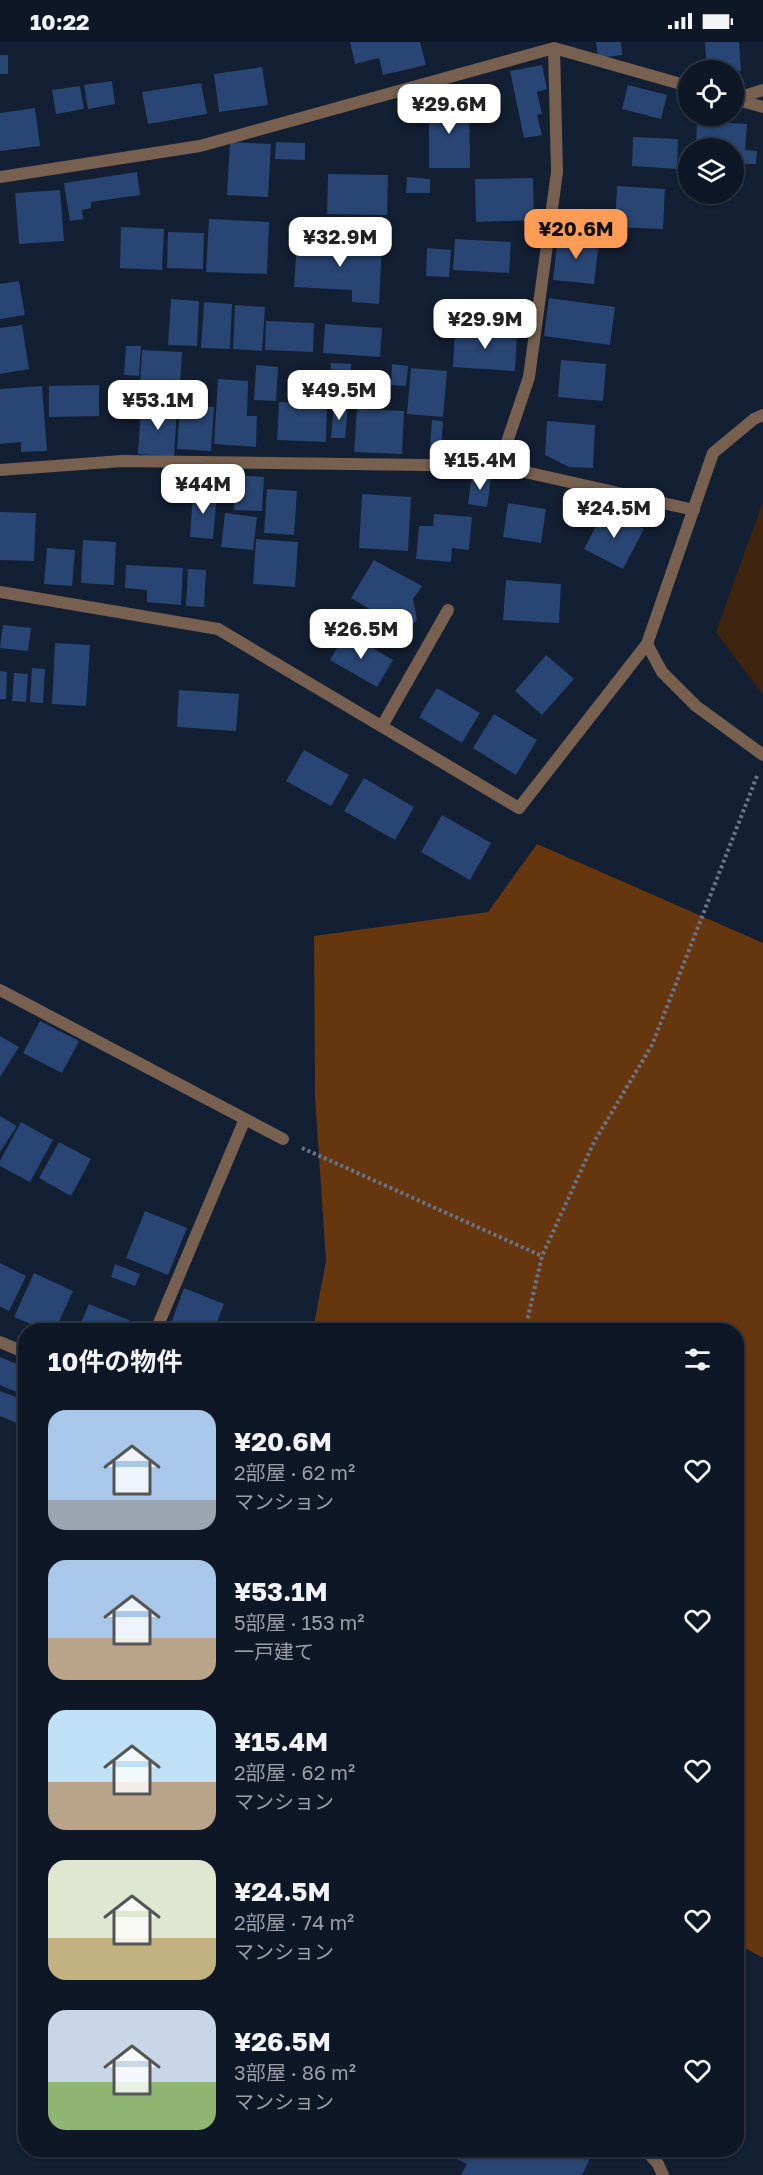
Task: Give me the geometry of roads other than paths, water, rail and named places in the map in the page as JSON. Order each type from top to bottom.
[{"type":"street","points":[[0,177],[200,146],[554,48],[678,83]]},
{"type":"street","points":[[499,466],[529,377],[557,172],[554,48]]},
{"type":"street","points":[[744,96],[763,90]]},
{"type":"street","points":[[744,102],[763,107]]},
{"type":"street","points":[[0,592],[218,629],[519,808],[647,644],[713,453],[754,419],[763,416]]},
{"type":"street","points":[[0,470],[122,461],[499,466],[693,510]]},
{"type":"street","points":[[382,726],[448,610]]},
{"type":"street","points":[[647,644],[662,672],[696,706],[763,755]]},
{"type":"street","points":[[0,990],[283,1139]]},
{"type":"street","points":[[159,1323],[245,1119]]},
{"type":"street","points":[[0,1342],[18,1350]]},
{"type":"street","points":[[652,2157],[663,2175]]}]
